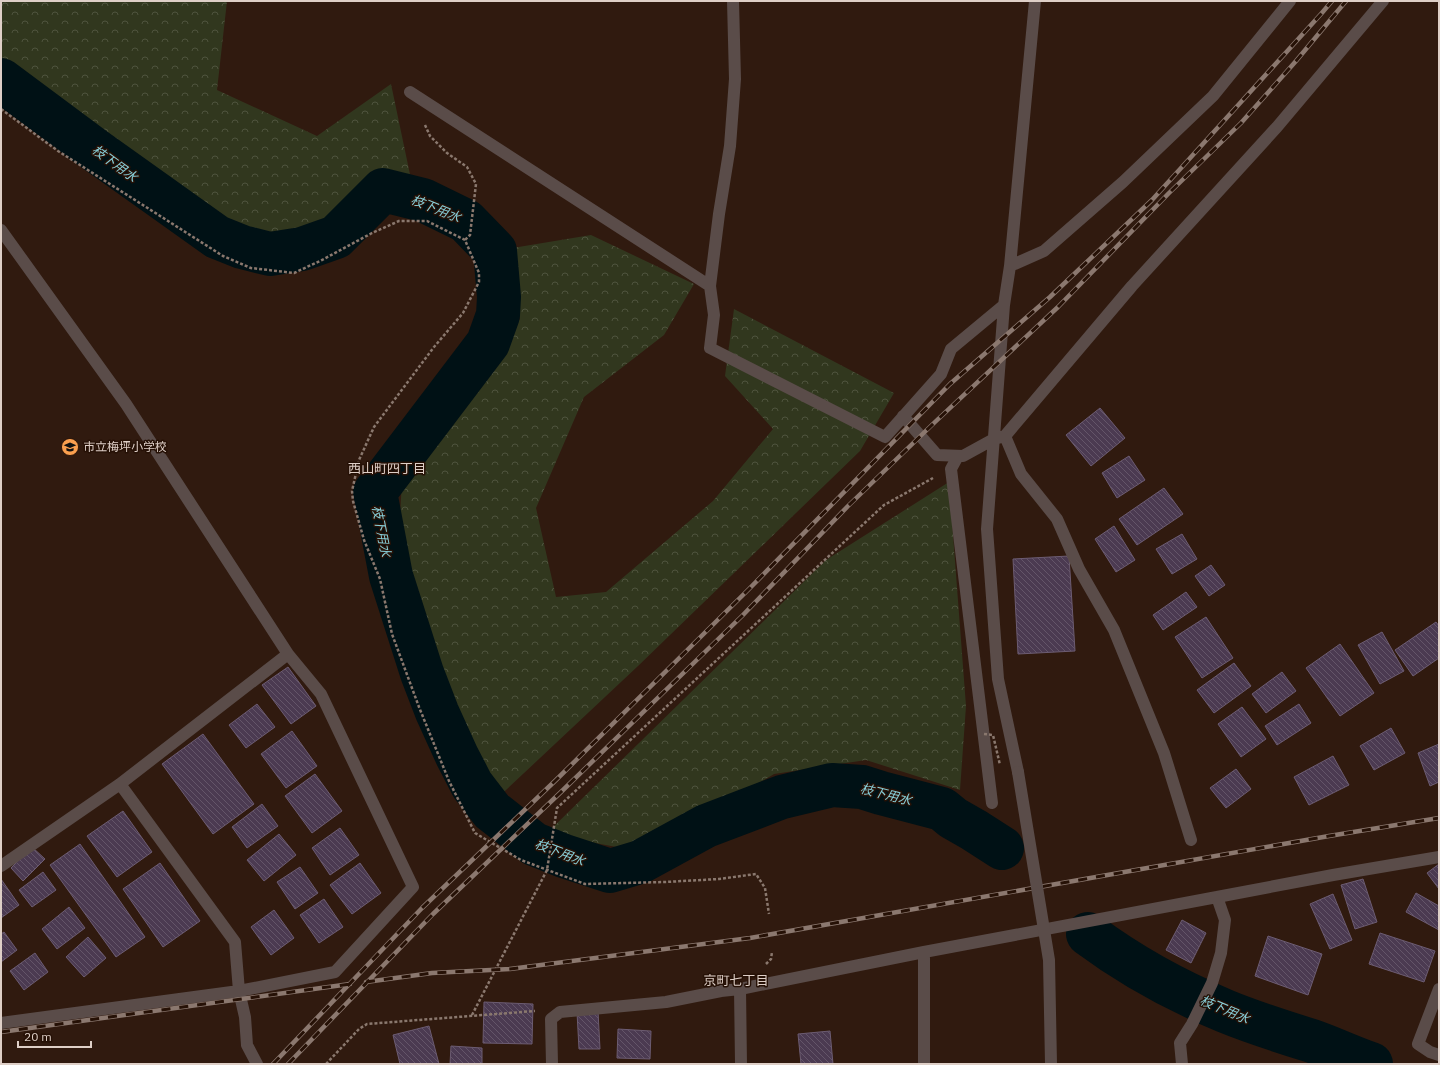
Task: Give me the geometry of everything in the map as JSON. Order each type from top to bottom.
[{"type":"street","points":[[733,1],[735,79],[730,146],[719,214],[710,286],[714,315],[710,348],[885,437],[941,374],[951,349],[1004,305]]},
{"type":"street","points":[[1035,1],[1010,266],[1004,305],[1000,437],[987,529],[998,679],[1018,772],[1049,960],[1052,1064]]},
{"type":"street","points":[[1010,266],[1044,252],[1123,182],[1213,96],[1290,1]]},
{"type":"street","points":[[903,416],[937,455],[963,456],[1000,437],[1132,286],[1277,127],[1383,1]]},
{"type":"street","points":[[410,92],[710,286]]},
{"type":"street","points":[[1,230],[126,404],[288,654],[321,694],[413,887],[335,972],[239,991],[1,1023]]},
{"type":"street","points":[[1000,437],[1021,474],[1057,519],[1079,569],[1114,630],[1164,753],[1191,840]]},
{"type":"street","points":[[958,456],[951,469],[992,803]]},
{"type":"street","points":[[1,866],[120,784],[288,654]]},
{"type":"street","points":[[120,784],[235,942],[239,991],[245,1018],[247,1045],[257,1064]]},
{"type":"street","points":[[552,1064],[551,1019],[560,1012],[666,1002],[721,991],[740,989],[924,952],[1439,857]]},
{"type":"street","points":[[1182,1064],[1180,1043],[1212,983],[1221,953],[1225,920],[1217,897]]},
{"type":"street","points":[[924,952],[924,1064]]},
{"type":"street","points":[[740,989],[741,1064]]},
{"type":"street","points":[[1439,989],[1418,1044],[1430,1052],[1439,1055]]},
{"type":"path","points":[[1,109],[58,151],[223,256],[251,268],[294,273],[322,260],[372,233],[399,221],[427,221],[465,240],[479,273],[479,282],[463,313],[434,347],[374,427],[359,460],[352,491],[353,501],[364,540],[380,579],[392,634],[418,707],[449,781],[475,833],[521,860],[585,884],[719,879],[756,874],[765,888],[769,914]]},
{"type":"path","points":[[424,123],[430,136],[447,153],[467,167],[476,184],[470,235],[465,240]]},
{"type":"path","points":[[472,1015],[547,869],[557,808],[884,505],[951,469]]},
{"type":"path","points":[[326,1064],[359,1029],[367,1024],[545,1010],[551,1019]]},
{"type":"green space","points":[[1,1],[227,1],[217,90],[317,136],[391,84],[412,184],[298,254],[149,202],[1,95]]},
{"type":"green space","points":[[591,235],[694,284],[664,335],[584,397],[536,508],[556,597],[606,592],[713,501],[773,429],[725,376],[734,309],[894,393],[860,451],[638,666],[490,805],[438,695],[397,569],[402,481],[520,319],[506,249]]},
{"type":"green space","points":[[949,482],[966,706],[960,790],[866,760],[774,774],[644,852],[546,834],[826,560]]},
{"type":"building","points":[[1100,408],[1125,438],[1091,466],[1066,435]]},
{"type":"building","points":[[1129,456],[1145,480],[1117,498],[1102,473]]},
{"type":"building","points":[[1164,488],[1183,514],[1137,545],[1119,519]]},
{"type":"building","points":[[1114,526],[1135,560],[1116,572],[1095,539]]},
{"type":"building","points":[[1182,534],[1197,559],[1172,574],[1156,549]]},
{"type":"building","points":[[1069,556],[1075,651],[1018,654],[1013,559]]},
{"type":"building","points":[[1211,565],[1225,585],[1209,596],[1195,576]]},
{"type":"building","points":[[1186,592],[1197,607],[1163,630],[1153,615]]},
{"type":"building","points":[[1206,617],[1233,658],[1202,678],[1175,637]]},
{"type":"building","points":[[1436,622],[1439,626],[1439,658],[1413,676],[1395,650]]},
{"type":"building","points":[[1382,632],[1404,671],[1380,684],[1358,645]]},
{"type":"building","points":[[1340,644],[1374,693],[1340,716],[1306,668]]},
{"type":"building","points":[[1234,663],[1251,686],[1214,713],[1197,690]]},
{"type":"building","points":[[288,667],[316,706],[291,724],[262,685]]},
{"type":"building","points":[[1282,672],[1296,691],[1266,713],[1252,694]]},
{"type":"building","points":[[257,704],[275,727],[246,748],[229,725]]},
{"type":"building","points":[[1299,704],[1311,723],[1277,745],[1265,726]]},
{"type":"building","points":[[1242,707],[1266,739],[1241,757],[1218,724]]},
{"type":"building","points":[[1391,728],[1405,753],[1374,770],[1360,746]]},
{"type":"building","points":[[292,731],[317,766],[286,788],[261,754]]},
{"type":"building","points":[[203,734],[254,804],[213,834],[162,764]]},
{"type":"building","points":[[1439,744],[1439,782],[1430,786],[1418,753]]},
{"type":"building","points":[[1333,756],[1349,785],[1309,805],[1294,777]]},
{"type":"building","points":[[1236,769],[1251,789],[1226,808],[1210,788]]},
{"type":"building","points":[[315,774],[342,811],[312,833],[285,796]]},
{"type":"building","points":[[262,804],[278,826],[247,848],[232,827]]},
{"type":"building","points":[[123,811],[152,852],[117,877],[87,836]]},
{"type":"building","points":[[340,828],[359,855],[330,875],[312,848]]},
{"type":"building","points":[[279,834],[296,855],[264,881],[247,860]]},
{"type":"building","points":[[80,844],[145,937],[116,957],[50,865]]},
{"type":"building","points":[[32,847],[45,859],[23,881],[11,868]]},
{"type":"building","points":[[160,863],[200,921],[163,947],[123,889]]},
{"type":"building","points":[[360,863],[381,893],[352,914],[330,885]]},
{"type":"building","points":[[1439,864],[1439,889],[1427,873]]},
{"type":"building","points":[[300,867],[318,893],[295,909],[277,882]]},
{"type":"building","points":[[43,872],[56,890],[32,907],[19,890]]},
{"type":"building","points":[[1,879],[19,905],[1,918]]},
{"type":"building","points":[[1363,879],[1377,922],[1355,929],[1341,885]]},
{"type":"building","points":[[1416,893],[1439,906],[1439,930],[1406,912]]},
{"type":"building","points":[[1333,894],[1352,940],[1330,949],[1310,904]]},
{"type":"building","points":[[324,899],[343,927],[319,943],[300,915]]},
{"type":"building","points":[[69,907],[85,928],[57,949],[42,929]]},
{"type":"building","points":[[274,910],[294,938],[271,955],[251,927]]},
{"type":"building","points":[[1182,920],[1206,933],[1191,963],[1166,950]]},
{"type":"building","points":[[4,932],[17,950],[1,962],[1,934]]},
{"type":"building","points":[[1380,933],[1435,951],[1424,982],[1369,964]]},
{"type":"building","points":[[1268,936],[1322,954],[1308,995],[1255,976]]},
{"type":"building","points":[[88,937],[106,958],[84,977],[66,957]]},
{"type":"building","points":[[35,953],[48,972],[24,990],[10,971]]},
{"type":"building","points":[[484,1002],[533,1004],[532,1044],[483,1043]]},
{"type":"building","points":[[598,1011],[600,1049],[579,1049],[577,1012]]},
{"type":"building","points":[[429,1026],[439,1064],[400,1064],[393,1035]]},
{"type":"building","points":[[618,1029],[651,1031],[650,1059],[617,1058]]},
{"type":"building","points":[[830,1031],[833,1064],[801,1064],[798,1034]]},
{"type":"building","points":[[451,1046],[482,1048],[482,1064],[450,1064]]},
{"type":"waterway","name":"枝下用水","points":[[1,80],[95,150],[217,237],[242,247],[270,254],[302,249],[336,237],[383,190],[423,200],[466,221],[495,251],[499,297],[498,315],[488,343],[375,492],[391,576],[422,673],[437,712],[472,785],[492,811],[534,844],[564,856],[610,871],[640,862],[706,826],[782,797],[832,785],[862,787],[942,809],[953,818],[1002,848]]},
{"type":"waterway","name":"枝下用水","points":[[1088,934],[1121,957],[1155,977],[1207,1003],[1225,1011],[1279,1031],[1312,1041],[1371,1064]]},
{"type":"railway","points":[[273,1064],[422,908],[556,780],[749,589],[950,384],[1050,297],[1152,200],[1332,1]]},
{"type":"railway","points":[[288,1064],[433,914],[742,616],[848,506],[1058,307],[1169,193],[1241,123],[1296,61],[1346,1]]},
{"type":"railway","points":[[366,982],[432,973],[510,969],[750,938],[1439,818]]},
{"type":"railway","points":[[1,1032],[350,984]]},
{"type":"place","name":"市立梅坪小学校","points":[[70,447]]},
{"type":"district","name":"西山町四丁目","points":[[387,468]]},
{"type":"district","name":"京町七丁目","points":[[736,980]]}]
